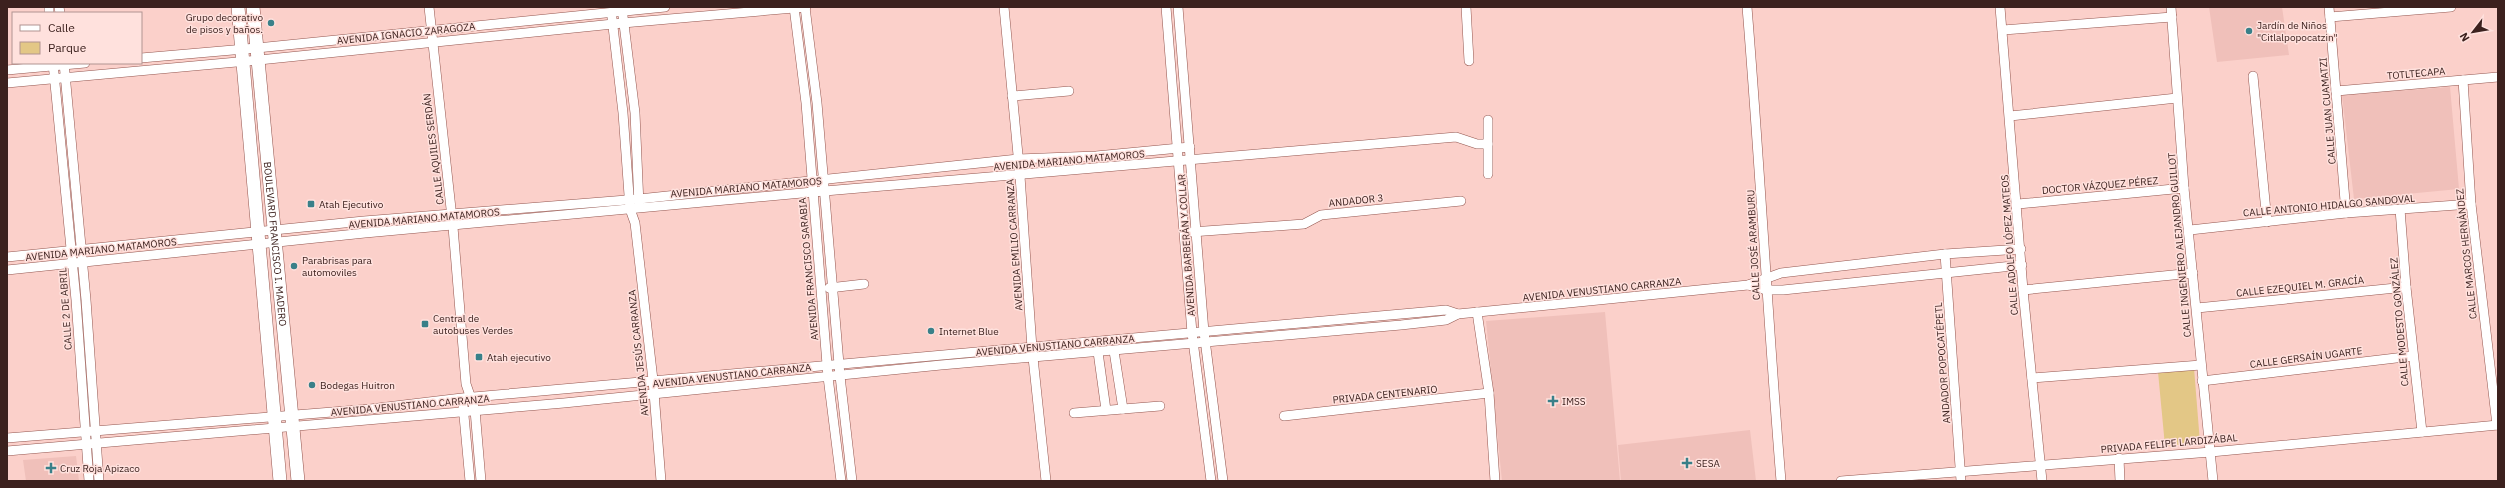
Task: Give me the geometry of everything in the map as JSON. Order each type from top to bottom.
[{"type":"main road","name":"BOULEVARD FRANCISCO I. MADERO","points":[[238,7],[276,422],[280,481]]},
{"type":"main road","name":"BOULEVARD FRANCISCO I. MADERO","points":[[253,7],[291,421],[298,481]]},
{"type":"street","name":"CALLE AQUILES SERDÁN","points":[[429,7],[431,42],[452,214],[466,384],[472,397],[475,410],[481,481]]},
{"type":"street","name":"AVENIDA IGNACIO ZARAGOZA","points":[[258,54],[342,38],[431,31],[611,10],[665,7]]},
{"type":"street","name":"AVENIDA FRANCISCO SARABIA","points":[[794,7],[806,103],[828,377],[841,480]]},
{"type":"street","name":"AVENIDA IGNACIO ZARAGOZA","points":[[142,58],[343,50],[623,23],[709,11],[805,7]]},
{"type":"street","points":[[805,7],[817,102],[834,287],[840,376],[851,479],[841,480]]},
{"type":"street","name":"AVENIDA EMILIO CARRANZA","points":[[1004,7],[1020,176],[1032,348],[1046,481]]},
{"type":"street","name":"AVENIDA BARBERÁN Y COLLAR","points":[[1166,7],[1176,148],[1193,344],[1211,481]]},
{"type":"street","name":"AVENIDA BARBERÁN Y COLLAR","points":[[1178,7],[1204,332],[1223,481]]},
{"type":"street","points":[[1466,7],[1469,61]]},
{"type":"street","name":"CALLE JOSÉ ARAMBURU","points":[[1747,7],[1759,143],[1765,277],[1781,481]]},
{"type":"street","name":"CALLE ADOLFO LÓPEZ MATEOS","points":[[2000,7],[2018,204],[2023,290],[2042,481]]},
{"type":"street","name":"CALLE INGENIERO ALEJANDRO GUILLOT","points":[[2171,7],[2184,188],[2190,230],[2202,381],[2213,481]]},
{"type":"street","name":"CALLE JUAN CUAMATZI","points":[[2329,7],[2346,213]]},
{"type":"street","points":[[2330,17],[2451,7]]},
{"type":"street","name":"AVENIDA JESÚS CARRANZA","points":[[622,9],[635,112],[640,209],[635,223]]},
{"type":"street","name":"AVENIDA JESÚS CARRANZA","points":[[611,10],[623,113],[630,209],[635,223],[653,380],[661,481]]},
{"type":"street","points":[[2003,30],[2172,17]]},
{"type":"street","points":[[526,21],[527,32]]},
{"type":"street","points":[[342,38],[343,50]]},
{"type":"street","name":"AVENIDA IGNACIO ZARAGOZA","points":[[7,83],[55,79],[243,54]]},
{"type":"street","name":"CALLE 2 DE ABRIL","points":[[53,64],[76,300],[84,432],[89,481]]},
{"type":"street","points":[[7,70],[64,64]]},
{"type":"street","name":"CALLE 2 DE ABRIL","points":[[64,64],[86,300],[94,431],[99,481]]},
{"type":"street","points":[[801,65],[812,66]]},
{"type":"street","points":[[1170,66],[1183,65]]},
{"type":"street","points":[[2253,76],[2267,222]]},
{"type":"street","name":"TOTLTECAPA","points":[[2336,91],[2498,77]]},
{"type":"street","name":"CALLE MARCOS HERNÁNDEZ","points":[[2463,80],[2471,204],[2497,425]]},
{"type":"street","points":[[1012,96],[1069,92]]},
{"type":"street","points":[[2010,116],[2177,98]]},
{"type":"street","points":[[806,103],[817,102]]},
{"type":"street","points":[[623,113],[635,112]]},
{"type":"street","points":[[1488,120],[1488,174]]},
{"type":"street","points":[[60,136],[70,135]]},
{"type":"street","name":"AVENIDA MARIANO MATAMOROS","points":[[7,257],[194,238],[259,238],[453,227],[813,192],[1020,176],[1456,137],[1477,144],[1488,144]]},
{"type":"street","name":"AVENIDA MARIANO MATAMOROS","points":[[275,237],[452,214],[629,200],[1018,160],[1096,156],[1190,147]]},
{"type":"street","points":[[1096,156],[1098,168]]},
{"type":"street","points":[[920,169],[921,184]]},
{"type":"street","points":[[65,187],[75,186]]},
{"type":"street","name":"DOCTOR VÁZQUEZ PÉREZ","points":[[2018,204],[2184,188]]},
{"type":"street","name":"ANDADOR 3","points":[[1184,233],[1304,224],[1321,215],[1461,201]]},
{"type":"street","name":"CALLE ANTONIO HIDALGO SANDOVAL","points":[[2190,230],[2346,213],[2471,204]]},
{"type":"street","points":[[545,206],[546,218]]},
{"type":"street","name":"CALLE MODESTO GONZÁLEZ","points":[[2400,209],[2406,286],[2422,432]]},
{"type":"street","points":[[194,238],[195,251]]},
{"type":"street","name":"AVENIDA MARIANO MATAMOROS","points":[[7,270],[72,262],[195,251],[259,238]]},
{"type":"street","points":[[140,244],[140,256]]},
{"type":"street","name":"AVENIDA VENUSTIANO CARRANZA","points":[[7,438],[178,423],[372,420],[653,395],[941,365],[1193,344],[1446,320],[1458,314],[1748,285],[1765,277],[1781,273],[1945,254],[2021,249]]},
{"type":"street","name":"ANDADOR POPOCATÉPETL","points":[[1945,254],[1962,481]]},
{"type":"street","name":"AVENIDA VENUSTIANO CARRANZA","points":[[1748,285],[1766,290],[1946,274],[2022,265]]},
{"type":"street","points":[[2023,290],[2193,273]]},
{"type":"street","points":[[822,289],[864,284]]},
{"type":"street","name":"CALLE EZEQUIEL M. GRACÍA","points":[[2197,308],[2406,286]]},
{"type":"street","points":[[76,300],[86,300]]},
{"type":"street","name":"AVENIDA VENUSTIANO CARRANZA","points":[[291,421],[370,409],[462,398],[561,390],[738,372],[940,354],[1032,348],[1446,310],[1458,314]]},
{"type":"street","points":[[1477,312],[1489,393],[1495,481]]},
{"type":"street","points":[[1329,321],[1330,331]]},
{"type":"street","points":[[1114,351],[1123,409]]},
{"type":"street","points":[[1098,352],[1106,410]]},
{"type":"street","points":[[940,354],[941,365]]},
{"type":"street","name":"CALLE GERSAÍN UGARTE","points":[[2202,381],[2413,356]]},
{"type":"street","points":[[2032,378],[2201,365]]},
{"type":"street","points":[[80,370],[90,369]]},
{"type":"street","points":[[738,372],[738,385]]},
{"type":"street","name":"CALLE AQUILES SERDÁN","points":[[466,384],[462,398],[470,481]]},
{"type":"street","points":[[561,390],[564,403]]},
{"type":"street","points":[[527,393],[528,406]]},
{"type":"street","name":"PRIVADA CENTENARIO","points":[[1284,416],[1489,393]]},
{"type":"street","points":[[1074,413],[1160,406]]},
{"type":"street","points":[[370,409],[372,420]]},
{"type":"street","name":"AVENIDA VENUSTIANO CARRANZA","points":[[7,451],[180,436],[276,422]]},
{"type":"street","points":[[178,423],[180,436]]},
{"type":"street","name":"PRIVADA FELIPE LARDIZÁBAL","points":[[1841,481],[1878,479],[1961,470],[2041,466],[2119,458],[2210,452],[2497,425]]},
{"type":"street","points":[[1207,442],[1219,442]]},
{"type":"street","points":[[2119,458],[2120,481]]},
{"type":"shaded area","name":"Jardín de Niños \"Citlalpopocatzin\"","points":[[2209,7],[2282,7],[2289,55],[2217,62]]},
{"type":"shaded area","points":[[2450,87],[2459,189],[2354,199],[2342,95]]},
{"type":"shaded area","name":"IMSS","points":[[1605,312],[1620,481],[1502,481],[1486,321]]},
{"type":"shaded area","name":"SESA","points":[[1750,430],[1756,481],[1621,481],[1618,445]]},
{"type":"shaded area","name":"Cruz Roja Apizaco","points":[[76,456],[79,481],[26,481],[23,460]]},
{"type":"green space","points":[[2194,368],[2200,443],[2165,446],[2158,372]]},
{"type":"place","name":"Grupo decorativo de pisos y baños.","points":[[271,23]]},
{"type":"place","name":"Jardín de Niños \"Citlalpopocatzin\"","points":[[2249,31]]},
{"type":"place","name":"Atah Ejecutivo","points":[[311,204]]},
{"type":"place","name":"Parabrisas para automoviles","points":[[294,266]]},
{"type":"place","name":"Central de autobuses Verdes","points":[[425,324]]},
{"type":"place","name":"Internet Blue","points":[[931,331]]},
{"type":"place","name":"Atah ejecutivo","points":[[479,357]]},
{"type":"place","name":"Bodegas Huitron","points":[[312,385]]},
{"type":"place","name":"IMSS","points":[[1553,401]]},
{"type":"place","name":"SESA","points":[[1687,463]]},
{"type":"place","name":"Cruz Roja Apizaco","points":[[51,468]]}]
